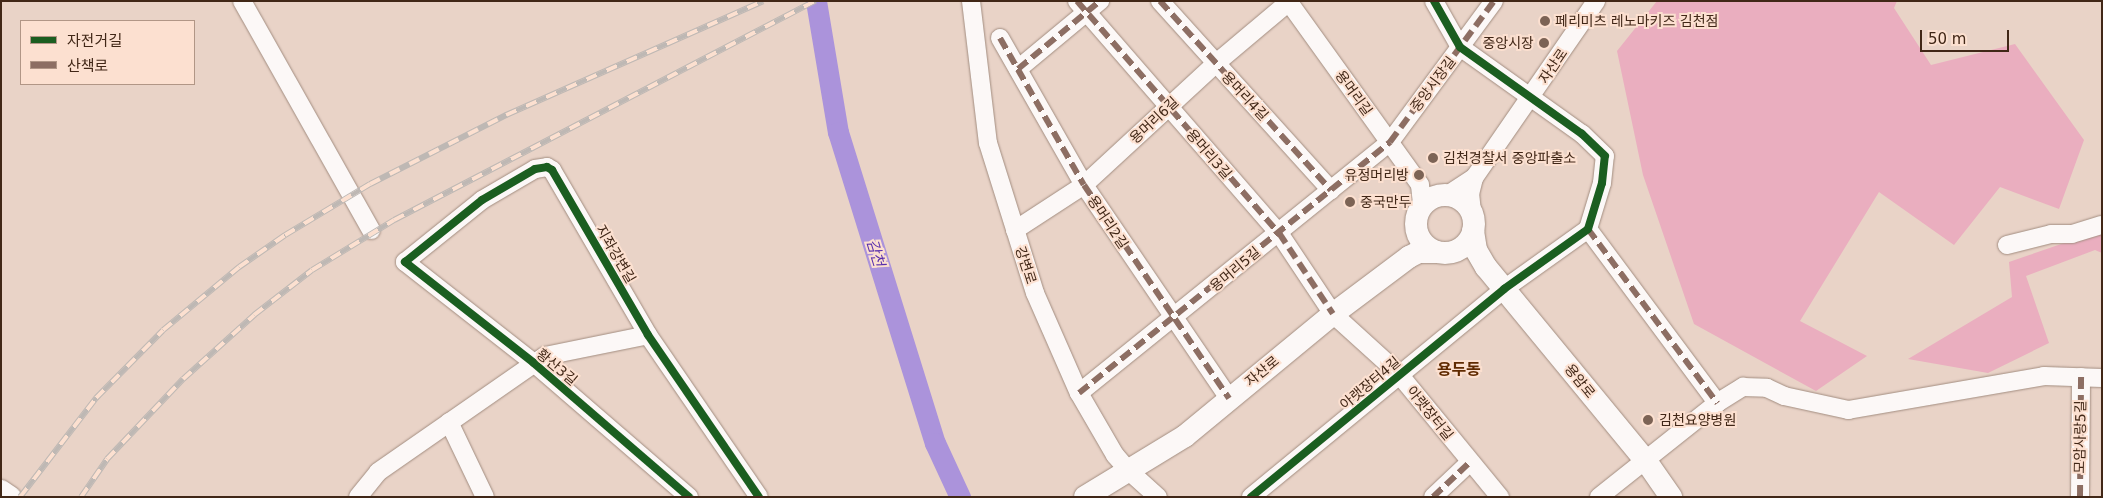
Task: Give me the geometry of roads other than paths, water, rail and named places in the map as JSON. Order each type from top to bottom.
[{"type":"main road","points":[[1409,257],[1417,232],[1417,214],[1433,195],[1466,203],[1473,221],[1476,250],[1486,267]]},
{"type":"main road","points":[[1445,252],[1469,240],[1473,221]]},
{"type":"main road","points":[[1417,232],[1421,241],[1445,252]]},
{"type":"main road","points":[[1409,257],[1419,252],[1466,254],[1486,267]]},
{"type":"main road","name":"자산로","points":[[1085,497],[1185,436],[1333,314],[1409,257]]},
{"type":"main road","name":"용암로","points":[[1486,267],[1646,461],[1671,497]]},
{"type":"main road","points":[[1,491],[10,497]]},
{"type":"street","points":[[242,1],[371,230]]},
{"type":"street","name":"강변로","points":[[971,1],[988,143],[1036,293],[1079,393],[1120,477],[1158,497]]},
{"type":"street","name":"용머리4길","points":[[1160,1],[1331,190]]},
{"type":"street","points":[[1434,1],[1460,47],[1582,134],[1605,156],[1602,184],[1588,229],[1717,403]]},
{"type":"street","name":"중앙시장길","points":[[1390,142],[1494,1]]},
{"type":"street","name":"자산로","points":[[1474,178],[1532,98],[1596,1]]},
{"type":"street","name":"용머리6길","points":[[1015,230],[1084,185],[1215,64],[1289,2]]},
{"type":"street","name":"용머리길","points":[[1289,2],[1390,142],[1433,195]]},
{"type":"street","points":[[1018,69],[1088,5]]},
{"type":"street","name":"용머리3길","points":[[1088,5],[1168,108],[1279,233],[1333,314]]},
{"type":"street","name":"용머리2길","points":[[1000,38],[1084,185],[1174,320],[1229,398]]},
{"type":"street","name":"용머리5길","points":[[1079,393],[1174,320],[1390,142]]},
{"type":"street","name":"지좌강변길","points":[[405,262],[482,200],[535,169],[547,167],[556,174],[648,335],[759,497]]},
{"type":"street","points":[[1433,195],[1474,178]]},
{"type":"street","points":[[1473,221],[1470,194],[1474,178]]},
{"type":"street","points":[[2007,245],[2051,234],[2072,234],[2102,225]]},
{"type":"street","name":"아랫장터4길","points":[[1251,497],[1504,289],[1588,229]]},
{"type":"street","name":"황산3길","points":[[405,262],[534,363],[689,497]]},
{"type":"street","name":"아랫장터길","points":[[1333,314],[1399,374],[1500,497]]},
{"type":"street","points":[[358,497],[378,472],[545,356],[648,335]]},
{"type":"street","points":[[1599,497],[1717,403],[1743,387],[1767,388],[1784,396],[1848,410],[2044,376],[2102,378]]},
{"type":"street","name":"모암사랑5길","points":[[2080,497],[2081,377]]},
{"type":"street","points":[[450,422],[485,497]]},
{"type":"street","points":[[1433,497],[1470,462]]},
{"type":"waterway","name":"감천","points":[[816,1],[838,132],[935,443],[960,497]]},
{"type":"railway","points":[[20,497],[96,398],[163,330],[239,267],[285,235],[370,184],[506,115],[763,1]]},
{"type":"railway","points":[[81,497],[107,459],[183,379],[254,315],[312,270],[394,220],[815,1]]},
{"type":"place","name":"페리미츠 레노마키즈 김천점","points":[[1545,21]]},
{"type":"place","name":"중앙시장","points":[[1544,43]]},
{"type":"place","name":"김천경찰서 중앙파출소","points":[[1433,158]]},
{"type":"place","name":"유정머리방","points":[[1419,175]]},
{"type":"place","name":"중국만두","points":[[1350,202]]},
{"type":"place","name":"김천요양병원","points":[[1648,420]]},
{"type":"district","name":"용두동","points":[[1459,370]]}]
